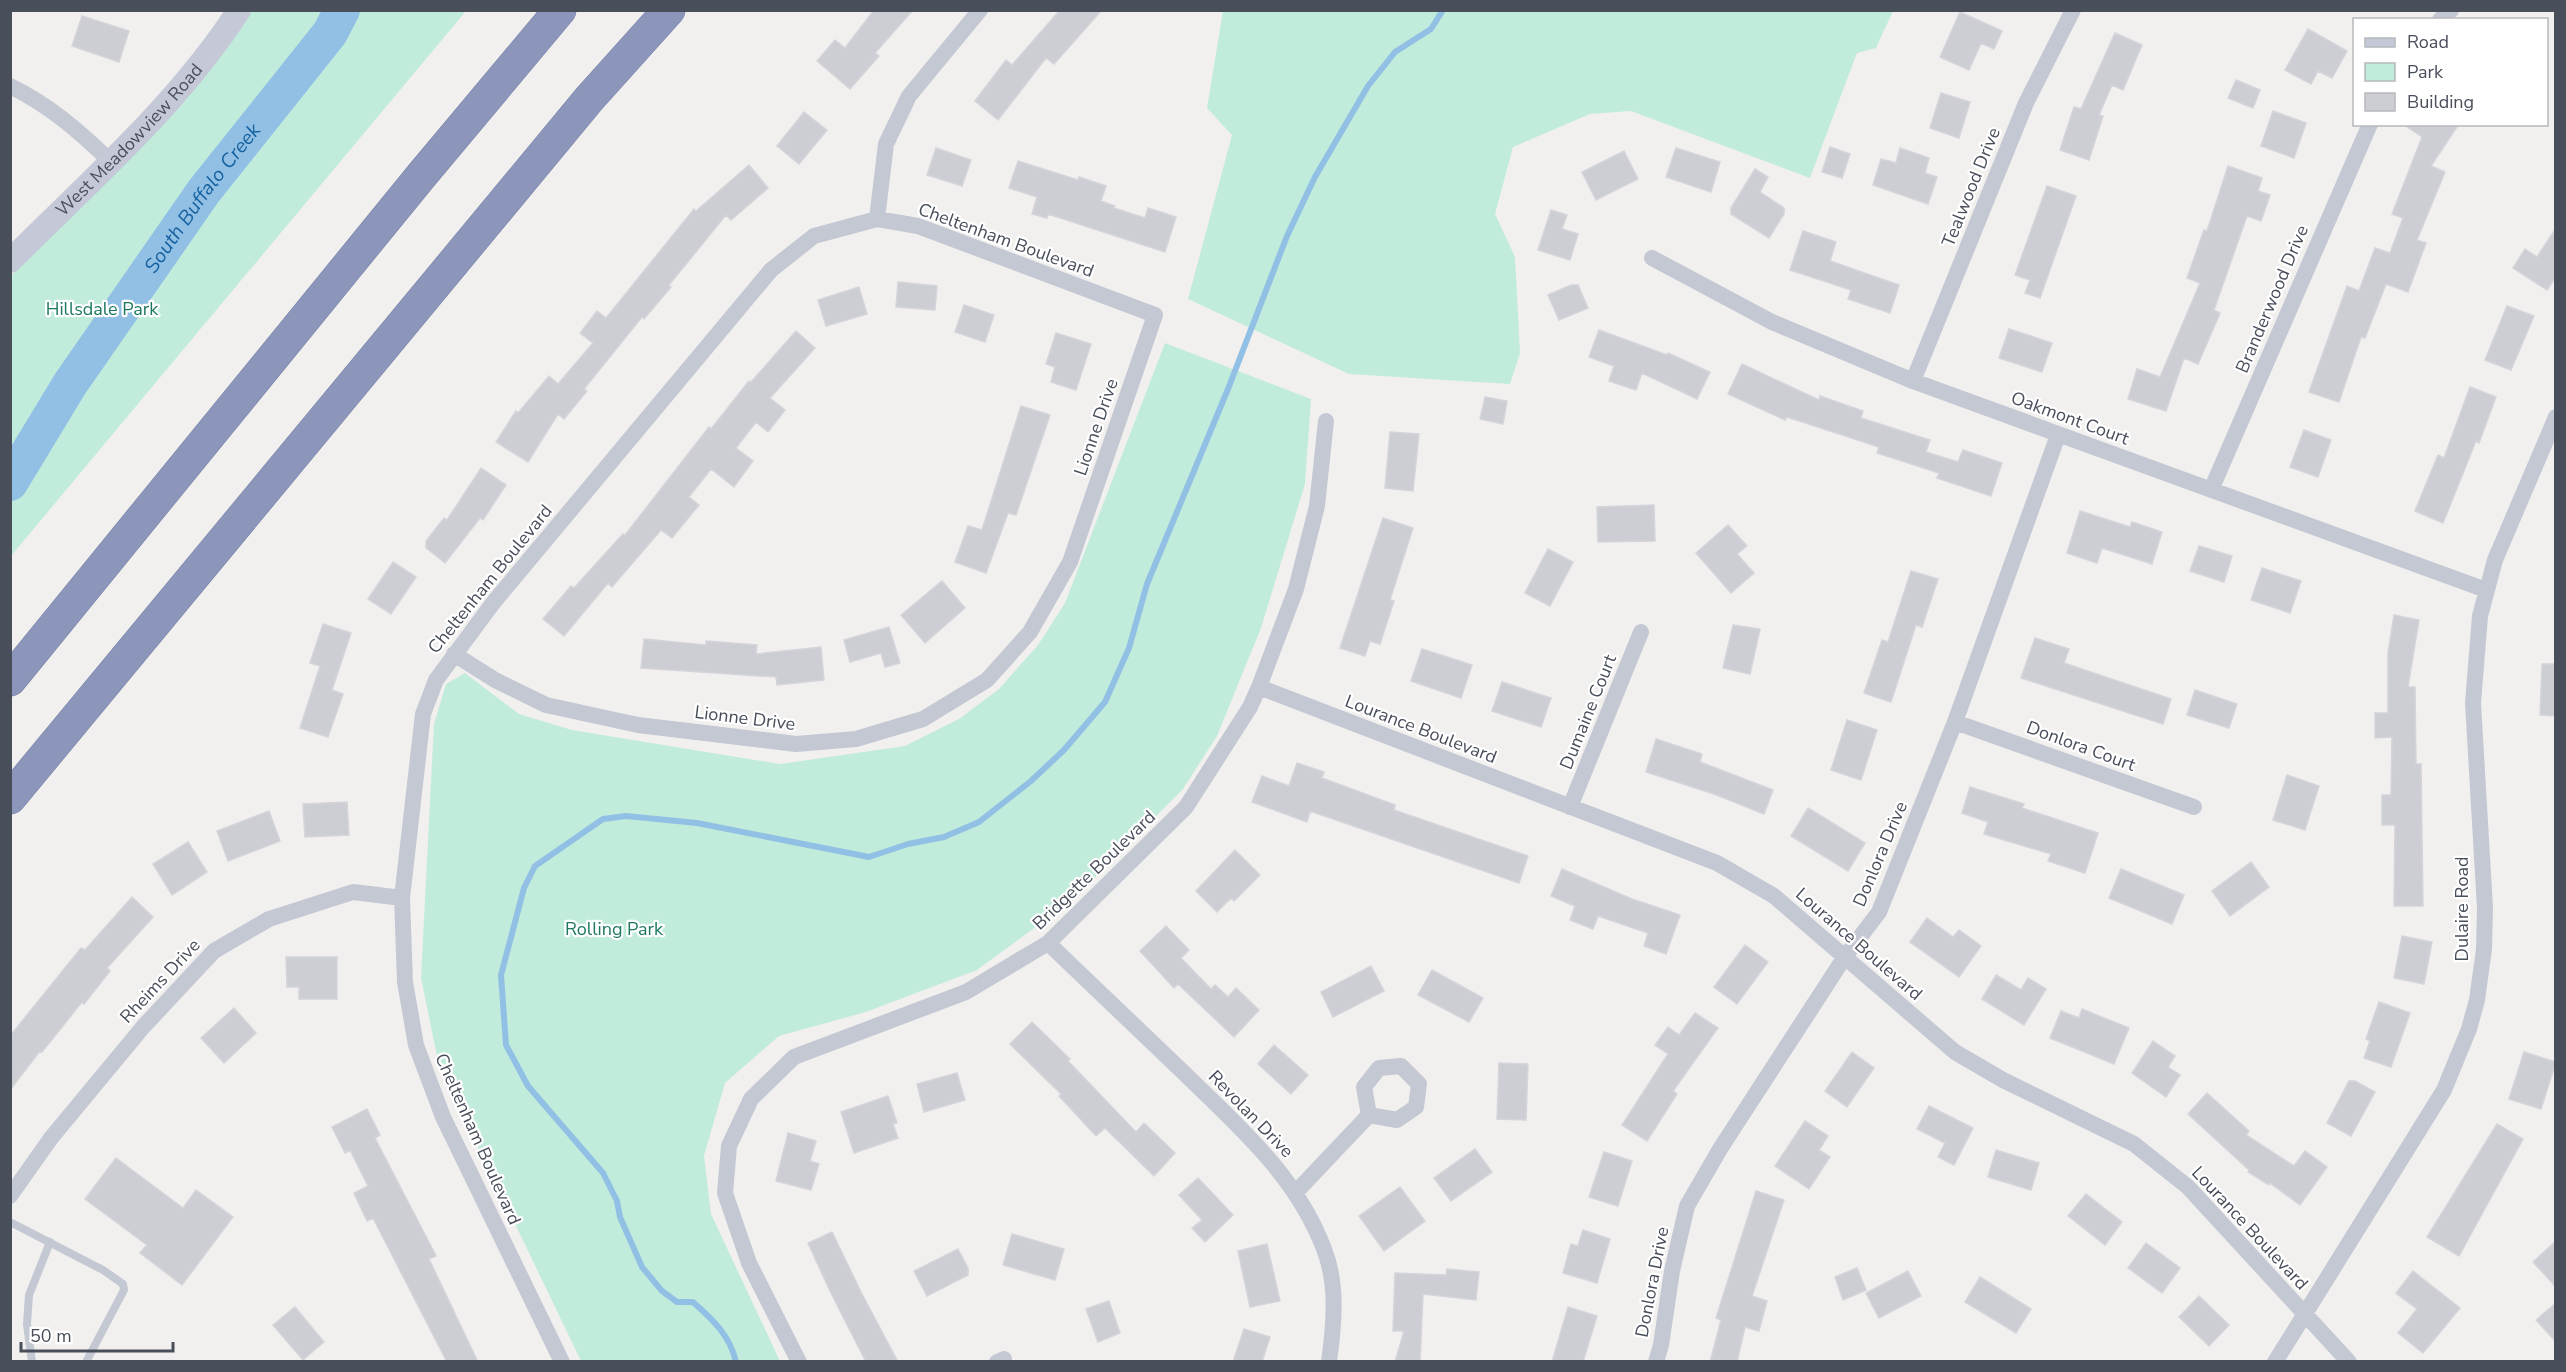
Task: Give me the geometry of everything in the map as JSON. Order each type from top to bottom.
[{"type":"highway","points":[[10,680],[421,176],[560,10]]},
{"type":"highway","points":[[10,798],[589,99],[669,10]]},
{"type":"street","name":"West Meadowview Road","points":[[10,261],[156,114],[214,49],[239,10]]},
{"type":"street","points":[[877,219],[886,144],[909,96],[980,10]]},
{"type":"street","name":"Tealwood Drive","points":[[1913,381],[2026,103],[2073,10]]},
{"type":"street","points":[[10,86],[38,99],[75,127],[110,161]]},
{"type":"street","name":"Branderwood Drive","points":[[2211,490],[2369,126]]},
{"type":"street","name":"Cheltenham Boulevard","points":[[562,1362],[443,1117],[416,1045],[405,982],[402,898],[423,714],[436,680],[493,603],[771,270],[814,236],[877,219],[918,226],[1155,315]]},
{"type":"street","name":"Oakmont Court","points":[[1652,258],[1772,322],[1913,381],[2486,590]]},
{"type":"street","name":"Lionne Drive","points":[[454,654],[495,680],[546,705],[638,725],[796,744],[856,739],[923,719],[987,680],[1030,632],[1042,612],[1070,562],[1155,315]]},
{"type":"street","name":"Dulaire Road","points":[[2275,1362],[2444,1090],[2462,1047],[2477,1000],[2484,949],[2485,908],[2473,703],[2480,616],[2494,560],[2556,417]]},
{"type":"street","name":"Bridgette Boulevard","points":[[799,1362],[749,1263],[725,1193],[729,1146],[751,1099],[794,1057],[966,992],[1048,943],[1186,807],[1250,707],[1296,589],[1317,506],[1326,421]]},
{"type":"street","name":"Donlora Drive","points":[[1656,1362],[1661,1345],[1672,1271],[1688,1206],[1720,1149],[1844,958],[1879,912],[1955,722],[2058,435]]},
{"type":"street","name":"Dumaine Court","points":[[1570,807],[1641,632]]},
{"type":"street","name":"Lourance Boulevard","points":[[1259,687],[1717,863],[1774,896],[1955,1052],[2003,1080],[2134,1144],[2188,1187],[2349,1362]]},
{"type":"street","name":"Donlora Court","points":[[1955,722],[2194,807]]},
{"type":"street","name":"Rheims Drive","points":[[10,1196],[51,1138],[143,1027],[214,951],[269,919],[353,892],[402,898]]},
{"type":"street","name":"Revolan Drive","points":[[1048,943],[1251,1138],[1297,1191],[1325,1250],[1331,1281],[1334,1320],[1329,1362]]},
{"type":"street","points":[[1297,1191],[1369,1115]]},
{"type":"lane","points":[[10,1222],[119,1279],[124,1290],[86,1362]]},
{"type":"lane","points":[[32,1362],[27,1324],[29,1295],[50,1242]]},
{"type":"green space","points":[[1223,10],[1893,11],[1876,48],[1857,53],[1810,178],[1631,111],[1590,114],[1513,147],[1495,214],[1515,257],[1520,353],[1510,384],[1349,374],[1188,299],[1232,135],[1207,108]]},
{"type":"green space","name":"Hillsdale Park","points":[[250,11],[466,11],[11,556],[11,276],[129,157]]},
{"type":"green space","name":"Rolling Park","points":[[1165,343],[1311,399],[1305,484],[1261,628],[1217,736],[1183,789],[1074,899],[977,970],[866,1012],[779,1036],[725,1083],[704,1156],[711,1214],[780,1361],[581,1361],[439,1066],[421,978],[434,724],[446,684],[465,673],[519,714],[572,730],[780,764],[905,746],[959,719],[999,689],[1038,645],[1065,603]]},
{"type":"building","points":[[874,10],[913,10],[875,53],[879,56],[850,89],[817,61],[835,40],[845,48]]},
{"type":"building","points":[[1060,10],[1102,10],[1054,64],[1046,58],[998,120],[975,101],[1006,60],[1012,65]]},
{"type":"building","points":[[1960,12],[2002,31],[1994,49],[1981,43],[1969,70],[1940,57]]},
{"type":"building","points":[[82,16],[129,31],[119,62],[72,46]]},
{"type":"building","points":[[2308,29],[2347,51],[2332,78],[2318,71],[2311,84],[2285,70]]},
{"type":"building","points":[[2115,33],[2142,45],[2123,90],[2112,85],[2099,115],[2103,116],[2089,160],[2060,150],[2074,107],[2081,109]]},
{"type":"building","points":[[2236,80],[2260,90],[2253,108],[2228,98]]},
{"type":"building","points":[[1941,93],[1970,102],[1959,138],[1930,128]]},
{"type":"building","points":[[2273,111],[2306,123],[2294,158],[2261,146]]},
{"type":"building","points":[[804,112],[827,130],[799,164],[777,146]]},
{"type":"building","points":[[2406,126],[2458,126],[2431,166],[2445,172],[2417,240],[2426,243],[2408,292],[2386,284],[2365,338],[2361,337],[2339,402],[2309,392],[2347,286],[2359,291],[2375,248],[2390,253],[2403,218],[2392,214],[2422,137]]},
{"type":"building","points":[[1830,147],[1850,154],[1842,178],[1822,172]]},
{"type":"building","points":[[936,148],[971,160],[962,186],[927,175]]},
{"type":"building","points":[[1676,148],[1720,162],[1711,192],[1666,177]]},
{"type":"building","points":[[1900,148],[1929,158],[1925,173],[1937,177],[1928,204],[1873,185],[1881,159],[1896,163]]},
{"type":"building","points":[[1624,151],[1638,179],[1596,200],[1582,172]]},
{"type":"building","points":[[1018,161],[1078,180],[1079,177],[1106,186],[1101,201],[1115,206],[1114,208],[1145,218],[1148,208],[1176,217],[1165,252],[1048,214],[1047,218],[1032,214],[1037,197],[1009,188]]},
{"type":"building","points":[[749,165],[768,188],[731,220],[726,215],[669,285],[671,287],[644,319],[642,317],[584,389],[587,391],[564,419],[558,414],[528,462],[496,442],[516,411],[518,413],[549,376],[558,384],[593,343],[580,333],[597,311],[606,318],[694,209],[696,211]]},
{"type":"building","points":[[2228,166],[2262,178],[2258,191],[2270,195],[2261,221],[2247,216],[2214,310],[2220,313],[2198,364],[2184,358],[2166,411],[2128,399],[2137,369],[2160,377],[2200,283],[2187,278],[2204,230],[2207,231]]},
{"type":"building","points":[[1755,169],[1768,177],[1760,192],[1784,208],[1784,214],[1769,238],[1731,214],[1731,208]]},
{"type":"building","points":[[2047,186],[2076,196],[2040,298],[2025,293],[2030,280],[2015,275]]},
{"type":"building","points":[[1551,210],[1567,215],[1562,229],[1578,234],[1570,260],[1538,250]]},
{"type":"building","points":[[2556,228],[2556,277],[2547,290],[2513,268],[2525,249],[2537,257]]},
{"type":"building","points":[[1803,231],[1836,242],[1830,261],[1899,285],[1890,313],[1848,299],[1851,290],[1790,270]]},
{"type":"building","points":[[898,282],[937,286],[935,310],[896,307]]},
{"type":"building","points":[[1571,285],[1578,285],[1588,308],[1559,320],[1548,295]]},
{"type":"building","points":[[859,287],[867,314],[826,326],[818,300]]},
{"type":"building","points":[[964,305],[994,315],[985,342],[955,332]]},
{"type":"building","points":[[2507,306],[2534,316],[2511,370],[2485,360]]},
{"type":"building","points":[[2009,329],[2052,343],[2042,372],[1999,358]]},
{"type":"building","points":[[1599,330],[1667,355],[1668,353],[1710,372],[1697,399],[1642,373],[1636,390],[1609,381],[1614,366],[1589,357]]},
{"type":"building","points":[[796,331],[815,348],[770,398],[785,410],[768,432],[756,422],[736,448],[753,461],[734,487],[711,469],[689,497],[699,505],[672,538],[661,530],[612,587],[608,583],[564,636],[543,619],[571,586],[574,588],[623,534],[625,535],[709,427],[711,429],[749,381],[751,382]]},
{"type":"building","points":[[1056,333],[1091,344],[1076,390],[1051,382],[1055,367],[1046,364]]},
{"type":"building","points":[[1742,364],[1819,400],[1820,396],[1863,411],[1861,418],[1930,440],[1926,452],[1958,462],[1963,450],[2002,463],[1991,496],[1937,478],[1939,473],[1877,453],[1879,447],[1787,417],[1785,420],[1728,394]]},
{"type":"building","points":[[2470,387],[2496,397],[2479,443],[2476,441],[2443,523],[2415,511],[2438,455],[2444,458]]},
{"type":"building","points":[[1485,397],[1507,401],[1503,424],[1480,419]]},
{"type":"building","points":[[1021,406],[1050,415],[1016,515],[1008,513],[986,573],[955,562],[968,526],[982,530]]},
{"type":"building","points":[[2304,430],[2331,440],[2318,477],[2290,467]]},
{"type":"building","points":[[1390,432],[1419,434],[1413,491],[1385,488]]},
{"type":"building","points":[[481,468],[506,485],[483,520],[480,518],[445,563],[426,548],[426,541],[444,518],[447,520]]},
{"type":"building","points":[[1654,505],[1655,541],[1598,542],[1597,507]]},
{"type":"building","points":[[2080,511],[2130,527],[2132,522],[2162,532],[2152,564],[2102,548],[2097,563],[2067,553]]},
{"type":"building","points":[[1383,518],[1413,528],[1390,600],[1394,601],[1380,644],[1370,641],[1365,656],[1340,648]]},
{"type":"building","points":[[1728,525],[1747,546],[1737,554],[1754,573],[1731,593],[1696,553]]},
{"type":"building","points":[[2199,546],[2232,556],[2224,582],[2190,571]]},
{"type":"building","points":[[1548,549],[1573,562],[1550,606],[1525,593]]},
{"type":"building","points":[[393,562],[416,577],[391,614],[368,599]]},
{"type":"building","points":[[2262,568],[2301,581],[2290,613],[2251,600]]},
{"type":"building","points":[[1911,571],[1938,579],[1922,627],[1916,625],[1891,702],[1864,693],[1882,640],[1888,642]]},
{"type":"building","points":[[942,581],[965,608],[925,643],[901,615]]},
{"type":"building","points":[[2394,615],[2419,620],[2408,687],[2415,687],[2416,764],[2421,764],[2423,906],[2394,906],[2395,825],[2382,825],[2382,795],[2391,795],[2392,737],[2375,738],[2375,713],[2388,713],[2388,653]]},
{"type":"building","points":[[323,624],[351,633],[332,690],[343,694],[328,737],[300,728],[320,666],[310,663]]},
{"type":"building","points":[[1733,625],[1760,629],[1750,674],[1723,668]]},
{"type":"building","points":[[889,627],[900,663],[885,667],[881,653],[850,662],[844,640]]},
{"type":"building","points":[[2035,638],[2069,649],[2064,663],[2171,699],[2163,724],[2021,678]]},
{"type":"building","points":[[644,639],[706,645],[706,641],[757,645],[756,654],[821,647],[824,680],[777,685],[776,677],[641,668]]},
{"type":"building","points":[[1422,649],[1472,665],[1461,698],[1411,681]]},
{"type":"building","points":[[2542,664],[2556,664],[2556,716],[2540,715]]},
{"type":"building","points":[[1502,682],[1551,698],[1541,727],[1492,711]]},
{"type":"building","points":[[2195,690],[2237,704],[2229,728],[2187,715]]},
{"type":"building","points":[[1847,720],[1877,730],[1861,780],[1831,770]]},
{"type":"building","points":[[1656,739],[1702,754],[1700,762],[1773,790],[1764,814],[1714,794],[1646,772]]},
{"type":"building","points":[[1297,763],[1324,772],[1322,778],[1395,805],[1394,810],[1528,856],[1519,883],[1310,811],[1307,822],[1252,802],[1262,776],[1289,786]]},
{"type":"building","points":[[2287,775],[2319,786],[2305,830],[2273,820]]},
{"type":"building","points":[[1970,787],[2024,804],[2022,808],[2098,833],[2085,873],[2048,861],[2051,854],[1984,834],[1988,822],[1962,813]]},
{"type":"building","points":[[347,802],[349,835],[305,837],[303,804]]},
{"type":"building","points":[[1808,808],[1865,843],[1848,871],[1791,836]]},
{"type":"building","points":[[269,811],[280,841],[228,861],[217,831]]},
{"type":"building","points":[[188,842],[207,872],[172,895],[153,864]]},
{"type":"building","points":[[1235,850],[1260,875],[1234,901],[1231,898],[1217,912],[1196,891]]},
{"type":"building","points":[[2251,862],[2269,887],[2230,916],[2212,891]]},
{"type":"building","points":[[1562,869],[1632,899],[1680,915],[1666,954],[1644,946],[1648,933],[1598,916],[1593,929],[1570,920],[1575,906],[1551,896]]},
{"type":"building","points":[[2121,869],[2184,895],[2172,924],[2109,898]]},
{"type":"building","points":[[132,897],[153,917],[107,968],[110,971],[84,1004],[82,1002],[10,1090],[10,1036],[81,948],[85,950]]},
{"type":"building","points":[[1927,918],[1953,937],[1959,930],[1981,946],[1959,977],[1910,942]]},
{"type":"building","points":[[1166,926],[1189,950],[1181,958],[1211,989],[1215,985],[1228,997],[1236,988],[1259,1010],[1234,1037],[1178,984],[1174,988],[1140,951]]},
{"type":"building","points":[[2402,936],[2432,942],[2424,984],[2394,978]]},
{"type":"building","points":[[1745,945],[1768,962],[1737,1004],[1714,987]]},
{"type":"building","points":[[286,957],[337,957],[337,999],[299,999],[299,987],[287,987]]},
{"type":"building","points":[[1371,966],[1384,991],[1333,1017],[1321,992]]},
{"type":"building","points":[[1432,970],[1483,998],[1469,1022],[1418,995]]},
{"type":"building","points":[[1996,975],[2021,990],[2028,978],[2046,989],[2024,1025],[1982,999]]},
{"type":"building","points":[[2379,1002],[2410,1013],[2391,1067],[2364,1058],[2370,1041],[2366,1039]]},
{"type":"building","points":[[234,1008],[256,1033],[224,1063],[201,1038]]},
{"type":"building","points":[[2082,1009],[2129,1028],[2114,1064],[2050,1038],[2061,1011],[2079,1018]]},
{"type":"building","points":[[1695,1013],[1718,1028],[1673,1091],[1677,1094],[1647,1141],[1622,1125],[1668,1054],[1655,1045],[1668,1027],[1679,1035]]},
{"type":"building","points":[[1032,1022],[1070,1059],[1068,1061],[1136,1132],[1144,1123],[1175,1153],[1154,1176],[1105,1128],[1096,1136],[1059,1096],[1061,1094],[1010,1044]]},
{"type":"building","points":[[2153,1041],[2175,1056],[2168,1067],[2180,1075],[2166,1097],[2132,1073]]},
{"type":"building","points":[[1274,1045],[1308,1075],[1291,1094],[1258,1064]]},
{"type":"building","points":[[1852,1052],[1874,1068],[1847,1107],[1825,1091]]},
{"type":"building","points":[[2524,1052],[2556,1062],[2541,1109],[2509,1099]]},
{"type":"building","points":[[1499,1063],[1528,1064],[1526,1120],[1497,1119]]},
{"type":"building","points":[[957,1073],[965,1100],[924,1112],[917,1084]]},
{"type":"building","points":[[2349,1081],[2355,1081],[2375,1092],[2351,1136],[2327,1123]]},
{"type":"building","points":[[2207,1093],[2249,1131],[2246,1135],[2294,1166],[2305,1151],[2327,1167],[2300,1205],[2270,1183],[2269,1185],[2248,1172],[2249,1170],[2188,1114]]},
{"type":"building","points":[[888,1096],[897,1123],[893,1124],[898,1138],[854,1153],[841,1112]]},
{"type":"building","points":[[1929,1106],[1973,1128],[1954,1165],[1938,1157],[1945,1143],[1917,1129]]},
{"type":"building","points":[[367,1109],[380,1135],[375,1138],[436,1256],[429,1259],[478,1362],[447,1362],[373,1218],[367,1221],[354,1193],[368,1186],[350,1150],[345,1153],[332,1127]]},
{"type":"building","points":[[1805,1121],[1828,1136],[1819,1150],[1830,1157],[1809,1189],[1775,1166]]},
{"type":"building","points":[[2497,1124],[2523,1139],[2459,1256],[2427,1237]]},
{"type":"building","points":[[788,1133],[816,1141],[810,1161],[819,1164],[811,1190],[776,1181]]},
{"type":"building","points":[[1475,1149],[1492,1172],[1451,1201],[1434,1178]]},
{"type":"building","points":[[1996,1150],[2039,1163],[2031,1190],[1988,1177]]},
{"type":"building","points":[[1604,1152],[1632,1161],[1618,1206],[1589,1197]]},
{"type":"building","points":[[116,1158],[183,1208],[196,1190],[233,1217],[182,1285],[140,1253],[147,1245],[85,1199]]},
{"type":"building","points":[[1198,1178],[1233,1215],[1205,1242],[1192,1228],[1202,1220],[1179,1195]]},
{"type":"building","points":[[1400,1187],[1425,1221],[1384,1251],[1359,1216]]},
{"type":"building","points":[[1756,1191],[1784,1200],[1752,1296],[1767,1301],[1759,1331],[1745,1327],[1737,1362],[1710,1362],[1721,1320],[1716,1318]]},
{"type":"building","points":[[2086,1194],[2122,1222],[2105,1245],[2068,1216]]},
{"type":"building","points":[[1583,1230],[1610,1239],[1597,1283],[1563,1273],[1571,1244],[1578,1246]]},
{"type":"building","points":[[832,1232],[898,1362],[866,1362],[808,1243]]},
{"type":"building","points":[[1012,1234],[1064,1249],[1055,1280],[1003,1265]]},
{"type":"building","points":[[2556,1241],[2556,1287],[2533,1262]]},
{"type":"building","points":[[2146,1243],[2180,1268],[2162,1293],[2128,1268]]},
{"type":"building","points":[[1267,1244],[1280,1301],[1250,1307],[1238,1251]]},
{"type":"building","points":[[958,1249],[968,1268],[968,1275],[927,1296],[914,1271]]},
{"type":"building","points":[[1857,1268],[1866,1290],[1843,1300],[1835,1277]]},
{"type":"building","points":[[1447,1269],[1479,1272],[1476,1300],[1423,1294],[1420,1362],[1395,1362],[1404,1331],[1393,1331],[1395,1273],[1446,1275]]},
{"type":"building","points":[[1908,1271],[1921,1296],[1879,1318],[1866,1293]]},
{"type":"building","points":[[2413,1271],[2460,1308],[2423,1353],[2398,1333],[2417,1309],[2396,1293]]},
{"type":"building","points":[[1980,1277],[2031,1309],[2016,1333],[1965,1302]]},
{"type":"building","points":[[2199,1296],[2229,1325],[2209,1346],[2179,1317]]},
{"type":"building","points":[[1109,1301],[1120,1333],[1098,1342],[1086,1309]]},
{"type":"building","points":[[2556,1303],[2556,1342],[2536,1320]]},
{"type":"building","points":[[295,1307],[324,1342],[303,1360],[273,1325]]},
{"type":"building","points":[[1568,1307],[1597,1316],[1583,1362],[1552,1362]]},
{"type":"building","points":[[1244,1329],[1270,1337],[1262,1362],[1233,1362]]},
{"type":"waterway","name":"South Buffalo Creek","points":[[10,483],[70,384],[204,191],[330,33],[342,10]]},
{"type":"waterway","points":[[736,1362],[725,1336],[707,1315],[693,1302],[677,1302],[662,1291],[642,1267],[620,1217],[617,1201],[603,1173],[528,1086],[506,1045],[501,975],[524,888],[535,866],[603,819],[626,816],[697,823],[869,857],[908,844],[944,837],[979,822],[1031,781],[1064,750],[1105,702],[1129,648],[1147,584],[1228,389],[1287,236],[1315,177],[1368,86],[1395,52],[1431,29],[1443,10]]}]
